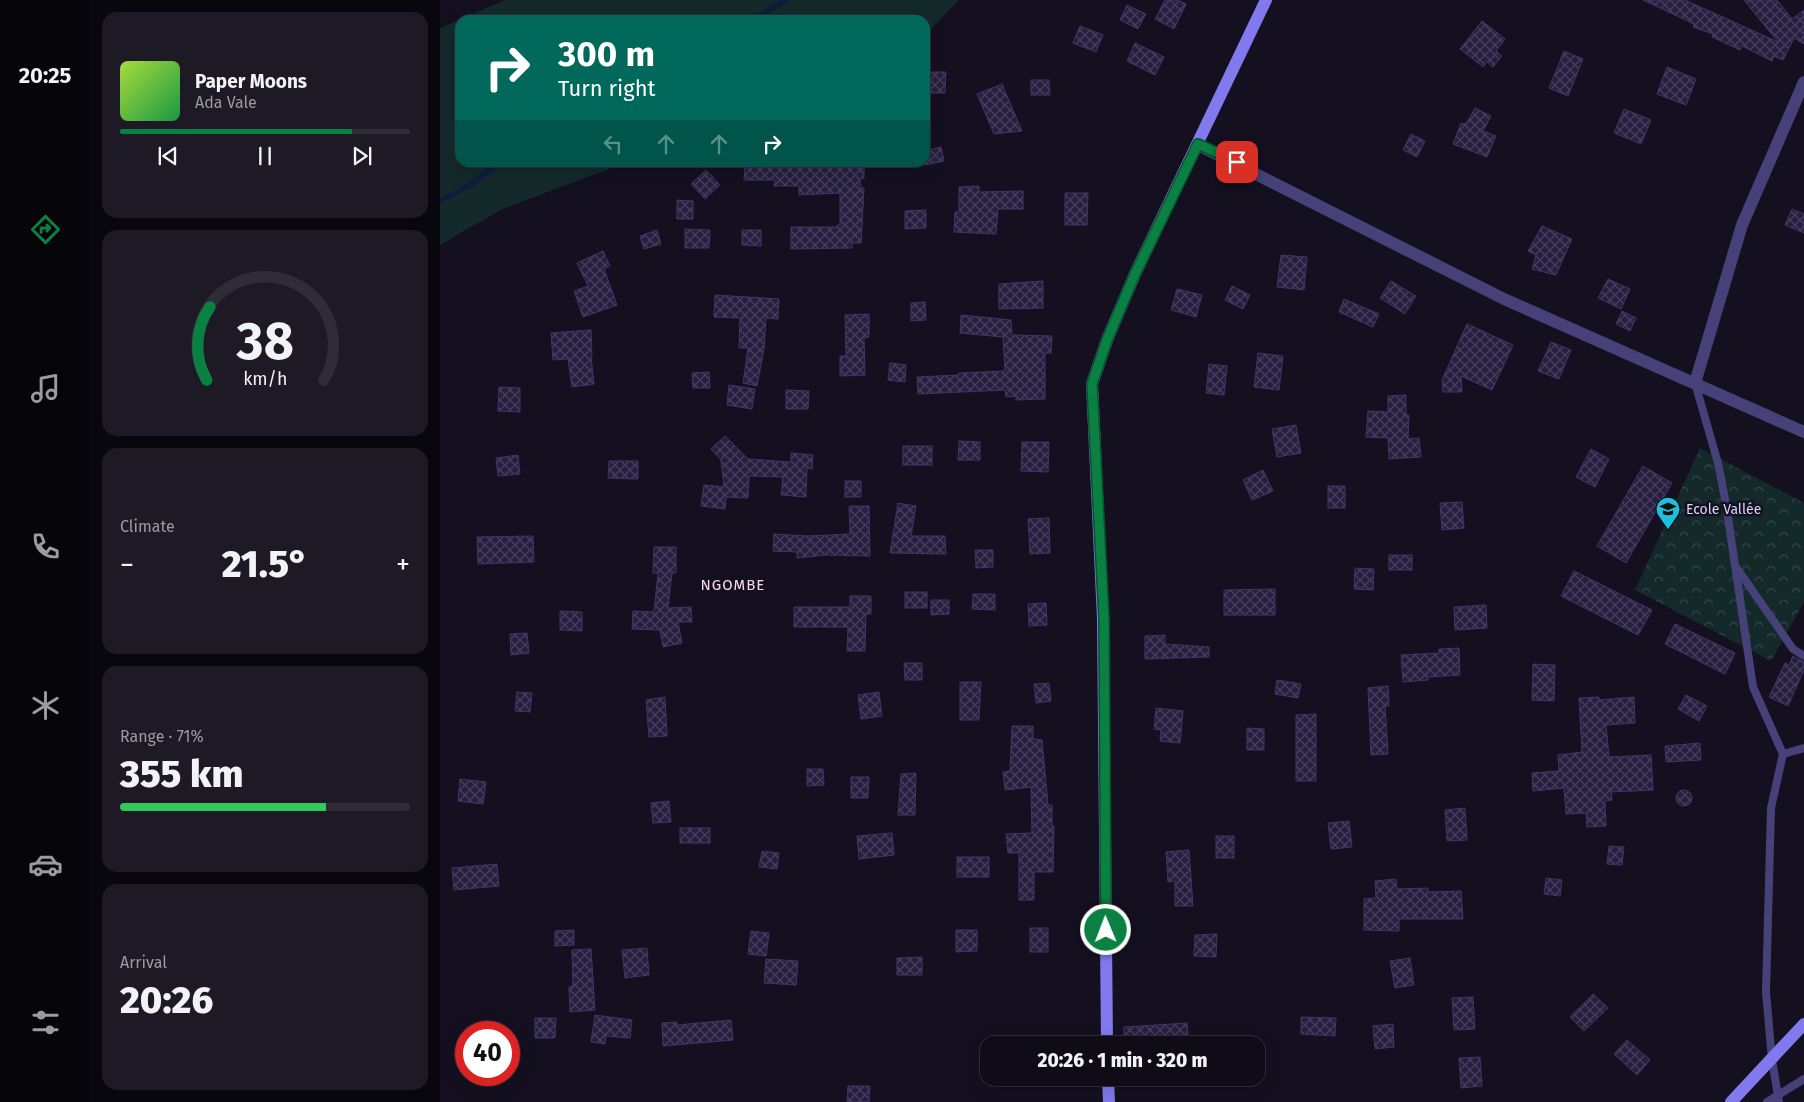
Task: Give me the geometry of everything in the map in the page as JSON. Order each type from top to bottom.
[{"type":"street","points":[[1107,1036],[1104,619],[1092,384],[1107,340],[1135,274],[1266,0]]},
{"type":"street","points":[[1695,384],[1742,226],[1802,90]]},
{"type":"street","points":[[1198,144],[1504,299],[1804,432]]},
{"type":"street","points":[[1731,1102],[1804,1024]]},
{"type":"street","points":[[1108,1086],[1109,1102]]},
{"type":"lane","points":[[1695,384],[1718,463],[1753,687],[1783,754],[1771,808],[1766,992],[1772,1060],[1779,1099]]},
{"type":"lane","points":[[1735,565],[1793,649],[1804,656]]},
{"type":"lane","points":[[1783,754],[1804,748]]},
{"type":"lane","points":[[1768,1102],[1779,1099],[1804,1079]]},
{"type":"green space","points":[[505,0],[959,0],[930,30],[930,15],[470,15]]},
{"type":"green space","points":[[455,22],[455,167],[614,167],[502,209],[440,245],[440,28]]},
{"type":"green space","points":[[1700,448],[1804,503],[1804,602],[1771,661],[1635,590]]},
{"type":"building","points":[[1165,0],[1177,0],[1186,4],[1174,29],[1155,19]]},
{"type":"building","points":[[1643,0],[1685,0],[1778,42],[1744,0],[1777,0],[1792,19],[1804,10],[1804,44],[1794,38],[1783,60],[1774,56],[1772,61],[1742,46],[1740,50],[1712,37],[1713,34],[1693,27],[1694,24]]},
{"type":"building","points":[[1127,5],[1146,14],[1138,29],[1120,20]]},
{"type":"building","points":[[1482,21],[1505,39],[1496,51],[1502,56],[1493,67],[1487,62],[1483,67],[1460,49]]},
{"type":"building","points":[[1080,26],[1103,35],[1096,52],[1073,43]]},
{"type":"building","points":[[1135,43],[1164,57],[1155,75],[1127,61]]},
{"type":"building","points":[[1564,51],[1583,59],[1568,96],[1549,88]]},
{"type":"building","points":[[1667,67],[1696,79],[1686,105],[1657,94]]},
{"type":"building","points":[[930,72],[946,72],[945,93],[930,93]]},
{"type":"building","points":[[1031,80],[1049,80],[1050,95],[1031,95]]},
{"type":"building","points":[[1002,84],[1022,131],[994,134],[977,94]]},
{"type":"building","points":[[1475,108],[1491,116],[1483,131],[1496,136],[1487,157],[1453,144],[1461,123],[1466,124]]},
{"type":"building","points":[[1624,109],[1651,120],[1641,144],[1614,133]]},
{"type":"building","points":[[1411,134],[1425,141],[1417,157],[1403,150]]},
{"type":"building","points":[[941,147],[944,161],[930,164],[930,150]]},
{"type":"building","points":[[745,167],[864,167],[864,178],[860,179],[861,188],[864,188],[861,243],[852,243],[852,248],[791,249],[791,227],[837,227],[837,225],[840,225],[840,193],[799,195],[799,186],[774,186],[775,180],[744,180]]},
{"type":"building","points":[[706,170],[720,185],[705,199],[691,184]]},
{"type":"building","points":[[979,186],[979,192],[1023,191],[1023,209],[998,209],[996,234],[954,232],[955,212],[959,212],[959,187]]},
{"type":"building","points":[[1065,193],[1088,193],[1087,225],[1065,225]]},
{"type":"building","points":[[677,200],[693,201],[693,219],[677,219]]},
{"type":"building","points":[[1792,209],[1804,214],[1804,233],[1785,225]]},
{"type":"building","points":[[926,210],[926,228],[905,229],[905,211]]},
{"type":"building","points":[[1542,226],[1572,239],[1556,275],[1532,269],[1536,255],[1528,251]]},
{"type":"building","points":[[685,229],[710,230],[709,248],[685,248]]},
{"type":"building","points":[[657,230],[661,244],[644,249],[640,236]]},
{"type":"building","points":[[742,230],[761,230],[761,246],[742,245]]},
{"type":"building","points":[[603,251],[610,266],[604,269],[617,305],[583,317],[574,291],[588,286],[577,263]]},
{"type":"building","points":[[1281,255],[1307,257],[1304,290],[1277,287]]},
{"type":"building","points":[[1608,279],[1630,289],[1621,309],[1598,298]]},
{"type":"building","points":[[1043,281],[1043,308],[999,309],[999,284]]},
{"type":"building","points":[[1391,281],[1416,296],[1405,314],[1380,298]]},
{"type":"building","points":[[1232,286],[1250,295],[1243,309],[1225,300]]},
{"type":"building","points":[[1177,289],[1202,295],[1196,317],[1171,310]]},
{"type":"building","points":[[715,295],[779,299],[778,319],[766,318],[764,349],[757,386],[743,383],[748,348],[739,348],[740,318],[714,317]]},
{"type":"building","points":[[1344,299],[1379,314],[1373,327],[1339,312]]},
{"type":"building","points":[[925,302],[926,320],[911,321],[911,303]]},
{"type":"building","points":[[1622,311],[1636,318],[1630,331],[1616,324]]},
{"type":"building","points":[[869,314],[869,337],[864,338],[865,375],[840,376],[840,356],[846,356],[845,315]]},
{"type":"building","points":[[961,315],[1011,320],[1012,335],[1052,336],[1051,353],[1045,353],[1045,399],[1016,400],[1016,396],[1006,397],[1005,390],[918,394],[917,377],[1005,371],[1003,337],[960,333]]},
{"type":"building","points":[[1467,324],[1513,345],[1492,390],[1461,376],[1462,392],[1443,392],[1442,380]]},
{"type":"building","points":[[591,330],[594,384],[572,387],[568,359],[553,360],[551,333]]},
{"type":"building","points":[[1551,342],[1571,350],[1559,379],[1538,371]]},
{"type":"building","points":[[1258,353],[1283,356],[1279,390],[1254,387]]},
{"type":"building","points":[[890,363],[906,365],[905,382],[888,380]]},
{"type":"building","points":[[1209,364],[1227,366],[1224,395],[1206,393]]},
{"type":"building","points":[[709,372],[710,388],[693,388],[692,373]]},
{"type":"building","points":[[729,385],[755,389],[752,409],[727,405]]},
{"type":"building","points":[[499,387],[520,388],[520,412],[498,411]]},
{"type":"building","points":[[786,390],[809,391],[808,409],[786,409]]},
{"type":"building","points":[[1406,395],[1406,415],[1409,415],[1408,439],[1419,438],[1421,457],[1389,459],[1388,438],[1366,437],[1368,411],[1388,412],[1388,396]]},
{"type":"building","points":[[1296,425],[1301,453],[1277,457],[1272,429]]},
{"type":"building","points":[[725,436],[748,459],[791,462],[791,453],[813,455],[812,469],[807,468],[806,497],[781,495],[783,477],[749,476],[748,498],[726,497],[725,509],[701,506],[704,485],[724,487],[721,460],[711,449]]},
{"type":"building","points":[[959,441],[980,442],[980,460],[958,460]]},
{"type":"building","points":[[1022,442],[1049,442],[1048,472],[1021,471]]},
{"type":"building","points":[[903,446],[932,446],[932,465],[903,465]]},
{"type":"building","points":[[1591,449],[1609,459],[1595,487],[1576,477]]},
{"type":"building","points":[[518,455],[520,474],[498,476],[496,458]]},
{"type":"building","points":[[609,461],[638,461],[638,479],[608,478]]},
{"type":"building","points":[[1643,466],[1672,483],[1626,563],[1597,546]]},
{"type":"building","points":[[1263,470],[1273,491],[1252,500],[1243,480]]},
{"type":"building","points":[[845,481],[861,481],[861,497],[845,497]]},
{"type":"building","points":[[1328,486],[1345,486],[1345,508],[1328,508]]},
{"type":"building","points":[[1462,502],[1464,528],[1442,530],[1440,503]]},
{"type":"building","points":[[898,503],[916,506],[911,536],[945,536],[946,554],[890,553]]},
{"type":"building","points":[[849,506],[869,506],[870,556],[825,555],[797,558],[797,552],[773,551],[774,534],[808,536],[850,534]]},
{"type":"building","points":[[1049,518],[1050,553],[1030,554],[1028,519]]},
{"type":"building","points":[[533,536],[534,562],[478,564],[477,537]]},
{"type":"building","points":[[654,547],[676,547],[676,573],[672,573],[668,608],[691,607],[692,622],[678,622],[682,643],[663,647],[660,630],[632,629],[633,611],[654,612],[658,573],[653,573]]},
{"type":"building","points":[[975,550],[993,550],[993,567],[976,568]]},
{"type":"building","points":[[1389,555],[1412,555],[1412,570],[1389,570]]},
{"type":"building","points":[[1355,568],[1374,569],[1373,590],[1354,589]]},
{"type":"building","points":[[1574,571],[1652,610],[1638,635],[1561,596]]},
{"type":"building","points":[[1275,589],[1275,615],[1224,615],[1224,590]]},
{"type":"building","points":[[905,592],[927,592],[927,608],[905,608]]},
{"type":"building","points":[[973,594],[995,594],[995,610],[972,609]]},
{"type":"building","points":[[850,596],[871,596],[871,614],[866,614],[865,651],[847,651],[848,627],[794,627],[794,607],[850,607]]},
{"type":"building","points":[[931,600],[949,600],[949,614],[931,615]]},
{"type":"building","points":[[1046,603],[1047,625],[1029,626],[1028,604]]},
{"type":"building","points":[[1486,605],[1487,628],[1455,630],[1454,607]]},
{"type":"building","points":[[560,611],[582,612],[582,631],[560,630]]},
{"type":"building","points":[[1675,624],[1735,653],[1725,674],[1665,644]]},
{"type":"building","points":[[527,633],[529,653],[511,655],[510,634]]},
{"type":"building","points":[[1165,635],[1165,644],[1209,647],[1209,657],[1145,659],[1145,636]]},
{"type":"building","points":[[1459,648],[1460,675],[1428,677],[1428,680],[1403,682],[1401,655],[1439,653],[1439,649]]},
{"type":"building","points":[[1793,656],[1804,662],[1804,670],[1788,706],[1769,697],[1785,663],[1789,665]]},
{"type":"building","points":[[904,663],[922,663],[922,680],[905,680]]},
{"type":"building","points":[[1533,664],[1555,665],[1554,701],[1532,700]]},
{"type":"building","points":[[1277,680],[1301,684],[1298,698],[1275,694]]},
{"type":"building","points":[[960,682],[981,682],[979,720],[960,720]]},
{"type":"building","points":[[1049,683],[1051,701],[1036,703],[1034,684]]},
{"type":"building","points":[[1388,686],[1389,706],[1385,706],[1388,754],[1371,755],[1368,688]]},
{"type":"building","points":[[517,692],[532,693],[530,712],[515,711]]},
{"type":"building","points":[[879,692],[882,716],[861,719],[858,695]]},
{"type":"building","points":[[1686,695],[1707,706],[1699,721],[1678,709]]},
{"type":"building","points":[[665,697],[667,736],[649,737],[646,700]]},
{"type":"building","points":[[1599,697],[1599,700],[1634,697],[1635,723],[1606,725],[1609,757],[1651,755],[1653,790],[1611,792],[1612,800],[1605,801],[1606,826],[1587,827],[1586,813],[1566,814],[1564,788],[1533,791],[1532,773],[1559,771],[1558,755],[1582,752],[1579,698]]},
{"type":"building","points":[[1156,708],[1183,711],[1180,743],[1160,741],[1161,730],[1154,729]]},
{"type":"building","points":[[1316,714],[1316,781],[1296,781],[1296,715]]},
{"type":"building","points":[[1012,726],[1033,726],[1033,739],[1042,740],[1048,805],[1052,805],[1052,826],[1054,826],[1053,872],[1034,872],[1034,900],[1019,900],[1019,853],[1008,853],[1006,834],[1032,833],[1031,787],[1005,790],[1003,772],[1010,771]]},
{"type":"building","points":[[1247,728],[1264,729],[1264,750],[1247,750]]},
{"type":"building","points":[[1700,743],[1701,760],[1666,762],[1665,746]]},
{"type":"building","points":[[807,769],[823,769],[824,785],[807,786]]},
{"type":"building","points":[[916,773],[915,815],[898,815],[901,774]]},
{"type":"building","points":[[851,777],[869,777],[868,798],[851,798]]},
{"type":"building","points":[[460,779],[486,782],[483,804],[458,801]]},
{"type":"building","points":[[1684,790],[1690,792],[1692,798],[1690,804],[1684,806],[1678,804],[1676,798],[1678,792]]},
{"type":"building","points":[[669,801],[671,822],[653,823],[651,803]]},
{"type":"building","points":[[1465,808],[1467,840],[1447,841],[1445,810]]},
{"type":"building","points":[[1349,821],[1352,847],[1331,849],[1328,823]]},
{"type":"building","points":[[680,828],[710,828],[710,843],[680,843]]},
{"type":"building","points":[[892,833],[894,855],[859,859],[857,836]]},
{"type":"building","points":[[1216,836],[1234,836],[1234,858],[1216,858]]},
{"type":"building","points":[[1609,846],[1624,847],[1622,865],[1607,864]]},
{"type":"building","points":[[1189,850],[1193,906],[1175,906],[1175,881],[1168,882],[1166,852]]},
{"type":"building","points":[[762,851],[779,853],[777,869],[759,867]]},
{"type":"building","points":[[957,857],[989,857],[989,877],[957,877]]},
{"type":"building","points":[[497,864],[499,886],[454,890],[452,868]]},
{"type":"building","points":[[1546,878],[1562,880],[1560,896],[1544,894]]},
{"type":"building","points":[[1396,879],[1397,889],[1428,888],[1428,892],[1461,891],[1463,919],[1399,919],[1399,931],[1364,930],[1364,899],[1376,898],[1375,881]]},
{"type":"building","points":[[1030,928],[1048,928],[1048,952],[1030,952]]},
{"type":"building","points":[[574,930],[574,945],[555,946],[555,931]]},
{"type":"building","points":[[956,930],[977,930],[977,951],[956,952]]},
{"type":"building","points":[[751,931],[769,933],[766,956],[748,954]]},
{"type":"building","points":[[1217,934],[1216,957],[1194,956],[1195,935]]},
{"type":"building","points":[[647,948],[649,975],[625,978],[622,950]]},
{"type":"building","points":[[591,949],[595,1010],[570,1012],[569,987],[573,986],[572,950]]},
{"type":"building","points":[[922,957],[922,975],[897,975],[897,958]]},
{"type":"building","points":[[1410,958],[1414,985],[1395,988],[1390,961]]},
{"type":"building","points":[[766,959],[798,961],[796,985],[764,983]]},
{"type":"building","points":[[1593,994],[1608,1008],[1584,1031],[1570,1017]]},
{"type":"building","points":[[1473,997],[1475,1029],[1454,1030],[1452,998]]},
{"type":"building","points":[[595,1015],[632,1020],[630,1038],[606,1036],[605,1044],[591,1042]]},
{"type":"building","points":[[1301,1017],[1336,1018],[1335,1036],[1301,1034]]},
{"type":"building","points":[[535,1018],[556,1018],[555,1038],[535,1038]]},
{"type":"building","points":[[731,1020],[733,1040],[663,1046],[662,1023],[677,1022],[677,1025]]},
{"type":"building","points":[[1187,1023],[1188,1036],[1124,1036],[1124,1027]]},
{"type":"building","points":[[1393,1024],[1394,1047],[1375,1049],[1373,1026]]},
{"type":"building","points":[[1627,1040],[1650,1060],[1637,1075],[1614,1054]]},
{"type":"building","points":[[1480,1057],[1482,1086],[1461,1088],[1459,1058]]},
{"type":"building","points":[[848,1086],[870,1086],[869,1102],[847,1102]]},
{"type":"waterway","points":[[761,15],[786,0]]},
{"type":"waterway","points":[[440,201],[472,184],[493,167]]},
{"type":"place","name":"Ecole Vallée","points":[[1668,530]]},
{"type":"district","name":"NGOMBE","points":[[733,585]]},
{"type":"route","points":[[1106,930],[1104,619],[1092,384],[1107,340],[1135,274],[1198,144],[1237,162]]}]
